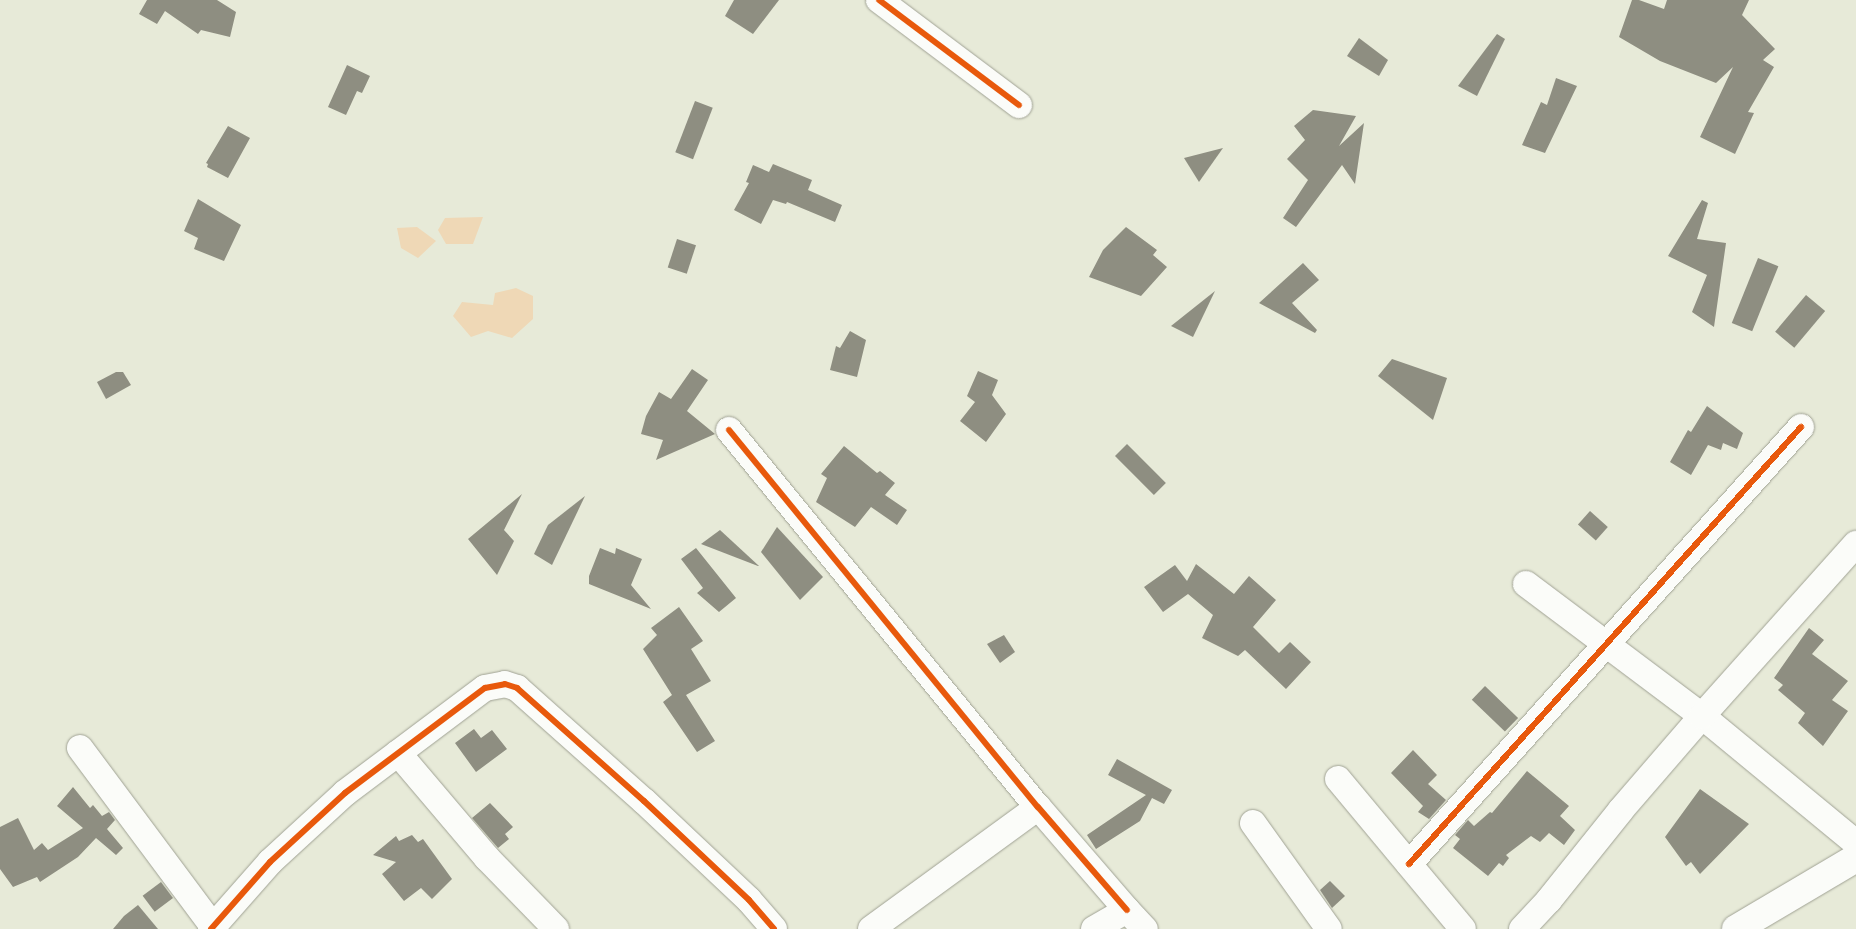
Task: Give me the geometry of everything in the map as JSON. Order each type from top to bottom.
[{"type":"street","points":[[879,0],[1019,106]]},
{"type":"street","points":[[1409,864],[1801,427]]},
{"type":"street","points":[[729,430],[1038,807],[1144,929]]},
{"type":"street","points":[[1522,929],[1550,900],[1621,810],[1702,716],[1856,544]]},
{"type":"street","points":[[1526,584],[1702,716],[1856,843]]},
{"type":"street","points":[[80,748],[213,928],[270,862],[345,793],[485,688],[505,684],[517,688],[749,900],[774,929]]},
{"type":"street","points":[[398,754],[487,858],[556,929]]},
{"type":"street","points":[[1338,779],[1463,929]]},
{"type":"street","points":[[871,929],[1038,807]]},
{"type":"street","points":[[1253,823],[1329,929]]},
{"type":"street","points":[[1736,929],[1856,858]]},
{"type":"street","points":[[1094,929],[1127,910]]},
{"type":"shaded area","points":[[483,217],[473,244],[446,244],[438,230],[445,218]]},
{"type":"shaded area","points":[[417,227],[436,241],[418,258],[401,248],[397,228]]},
{"type":"shaded area","points":[[516,288],[533,296],[533,319],[512,338],[488,331],[471,337],[453,316],[462,302],[493,305],[495,293]]},
{"type":"building","points":[[147,0],[217,0],[236,12],[230,37],[201,30],[198,34],[165,11],[157,24],[139,14]]},
{"type":"building","points":[[734,0],[779,0],[753,34],[725,16]]},
{"type":"building","points":[[1632,0],[1639,0],[1664,9],[1667,0],[1749,0],[1742,15],[1775,49],[1763,60],[1774,67],[1748,112],[1754,113],[1735,154],[1700,137],[1733,67],[1716,83],[1660,61],[1619,37]]},
{"type":"building","points":[[1497,34],[1505,39],[1477,96],[1458,86]]},
{"type":"building","points":[[1359,38],[1388,60],[1379,76],[1347,56]]},
{"type":"building","points":[[347,65],[370,76],[362,93],[357,91],[346,115],[328,107]]},
{"type":"building","points":[[1556,78],[1577,86],[1545,153],[1522,145],[1541,102],[1547,105]]},
{"type":"building","points":[[695,101],[713,108],[693,159],[675,152]]},
{"type":"building","points":[[1313,110],[1356,116],[1339,146],[1364,123],[1355,184],[1342,165],[1296,227],[1283,218],[1308,180],[1287,159],[1305,140],[1294,126]]},
{"type":"building","points":[[228,126],[250,138],[228,178],[207,167],[208,164],[206,163]]},
{"type":"building","points":[[1223,148],[1199,182],[1184,158]]},
{"type":"building","points":[[773,164],[812,180],[808,190],[842,205],[835,222],[787,202],[786,204],[773,200],[761,224],[734,210],[749,183],[746,182],[753,165],[769,172]]},
{"type":"building","points":[[198,199],[241,225],[224,261],[194,249],[198,238],[184,231]]},
{"type":"building","points":[[1702,200],[1708,203],[1697,239],[1726,243],[1714,327],[1692,312],[1707,275],[1668,256]]},
{"type":"building","points":[[1126,227],[1157,250],[1153,255],[1167,267],[1141,296],[1089,277],[1103,250]]},
{"type":"building","points":[[677,239],[696,245],[687,274],[668,268]]},
{"type":"building","points":[[1758,258],[1778,266],[1752,331],[1732,323]]},
{"type":"building","points":[[1303,263],[1319,280],[1292,303],[1317,330],[1315,333],[1259,303]]},
{"type":"building","points":[[1215,291],[1193,337],[1171,326]]},
{"type":"building","points":[[1806,295],[1825,311],[1794,348],[1775,332]]},
{"type":"building","points":[[850,331],[866,340],[857,377],[830,370],[836,346],[840,348]]},
{"type":"building","points":[[1392,359],[1447,378],[1433,420],[1378,376]]},
{"type":"building","points":[[692,369],[708,380],[687,411],[715,434],[656,460],[663,440],[641,434],[646,416],[659,392],[671,399]]},
{"type":"building","points":[[978,371],[998,380],[992,395],[1006,414],[986,442],[960,421],[975,402],[967,396]]},
{"type":"building","points":[[116,372],[123,372],[131,385],[106,399],[97,382]]},
{"type":"building","points":[[1707,406],[1743,433],[1737,449],[1723,443],[1721,450],[1708,445],[1691,475],[1670,462],[1688,430],[1691,432]]},
{"type":"building","points":[[1127,444],[1166,483],[1154,495],[1115,456]]},
{"type":"building","points":[[844,446],[877,473],[880,471],[895,483],[885,495],[907,510],[897,525],[871,507],[855,527],[816,502],[827,478],[821,474]]},
{"type":"building","points":[[522,494],[504,530],[514,541],[497,575],[468,539]]},
{"type":"building","points":[[585,496],[552,565],[534,554],[548,525]]},
{"type":"building","points":[[1590,511],[1608,527],[1596,540],[1578,524]]},
{"type":"building","points":[[777,527],[823,577],[800,600],[761,552]]},
{"type":"building","points":[[720,530],[759,566],[701,544]]},
{"type":"building","points":[[600,548],[615,554],[616,548],[642,559],[631,585],[651,609],[589,584],[589,576]]},
{"type":"building","points":[[696,548],[736,598],[719,612],[697,593],[703,588],[681,559]]},
{"type":"building","points":[[1196,564],[1234,594],[1249,576],[1276,600],[1253,627],[1279,653],[1290,642],[1311,662],[1286,689],[1245,650],[1238,656],[1202,638],[1213,615],[1188,594],[1163,612],[1144,587],[1175,565],[1187,581]]},
{"type":"building","points":[[679,607],[703,641],[691,649],[711,681],[686,695],[715,741],[697,752],[663,702],[672,695],[643,649],[657,635],[651,628]]},
{"type":"building","points":[[1809,628],[1824,640],[1812,654],[1848,681],[1832,700],[1848,711],[1823,746],[1798,723],[1805,713],[1778,690],[1783,685],[1774,678]]},
{"type":"building","points":[[1004,635],[1015,652],[1000,663],[987,644]]},
{"type":"building","points":[[1485,686],[1518,718],[1505,732],[1472,700]]},
{"type":"building","points":[[474,729],[481,738],[492,730],[507,749],[476,772],[455,743]]},
{"type":"building","points":[[1413,750],[1437,775],[1428,784],[1446,800],[1429,819],[1418,812],[1423,806],[1391,773]]},
{"type":"building","points":[[1117,759],[1172,790],[1164,804],[1152,798],[1140,821],[1096,849],[1087,835],[1146,795],[1108,775]]},
{"type":"building","points":[[1527,771],[1569,806],[1560,816],[1575,830],[1564,845],[1549,833],[1540,842],[1531,836],[1506,855],[1509,858],[1503,866],[1499,863],[1488,876],[1453,848],[1460,839],[1455,835],[1468,820],[1474,826],[1490,812],[1492,813]]},
{"type":"building","points":[[73,787],[90,808],[93,805],[102,816],[109,812],[115,820],[107,829],[123,848],[116,855],[96,838],[78,857],[40,882],[37,877],[13,887],[0,869],[0,827],[18,818],[34,850],[42,843],[48,850],[83,828],[57,806]]},
{"type":"building","points":[[1700,789],[1749,824],[1700,874],[1691,862],[1686,866],[1665,837]]},
{"type":"building","points":[[490,803],[513,827],[505,834],[509,839],[498,848],[472,818]]},
{"type":"building","points":[[412,835],[418,842],[423,839],[452,879],[432,899],[421,888],[404,901],[382,874],[396,862],[373,855],[396,836],[399,841]]},
{"type":"building","points":[[1330,881],[1345,896],[1332,908],[1320,890]]},
{"type":"building","points":[[161,882],[173,898],[155,912],[143,896]]},
{"type":"building","points":[[138,905],[158,929],[113,929],[124,916]]},
{"type":"cycle path","points":[[879,0],[1019,105]]},
{"type":"cycle path","points":[[1409,864],[1801,427]]},
{"type":"cycle path","points":[[729,430],[1038,807],[1127,910]]},
{"type":"cycle path","points":[[211,929],[270,862],[345,793],[485,688],[505,684],[517,688],[644,801],[749,900],[774,929]]}]
